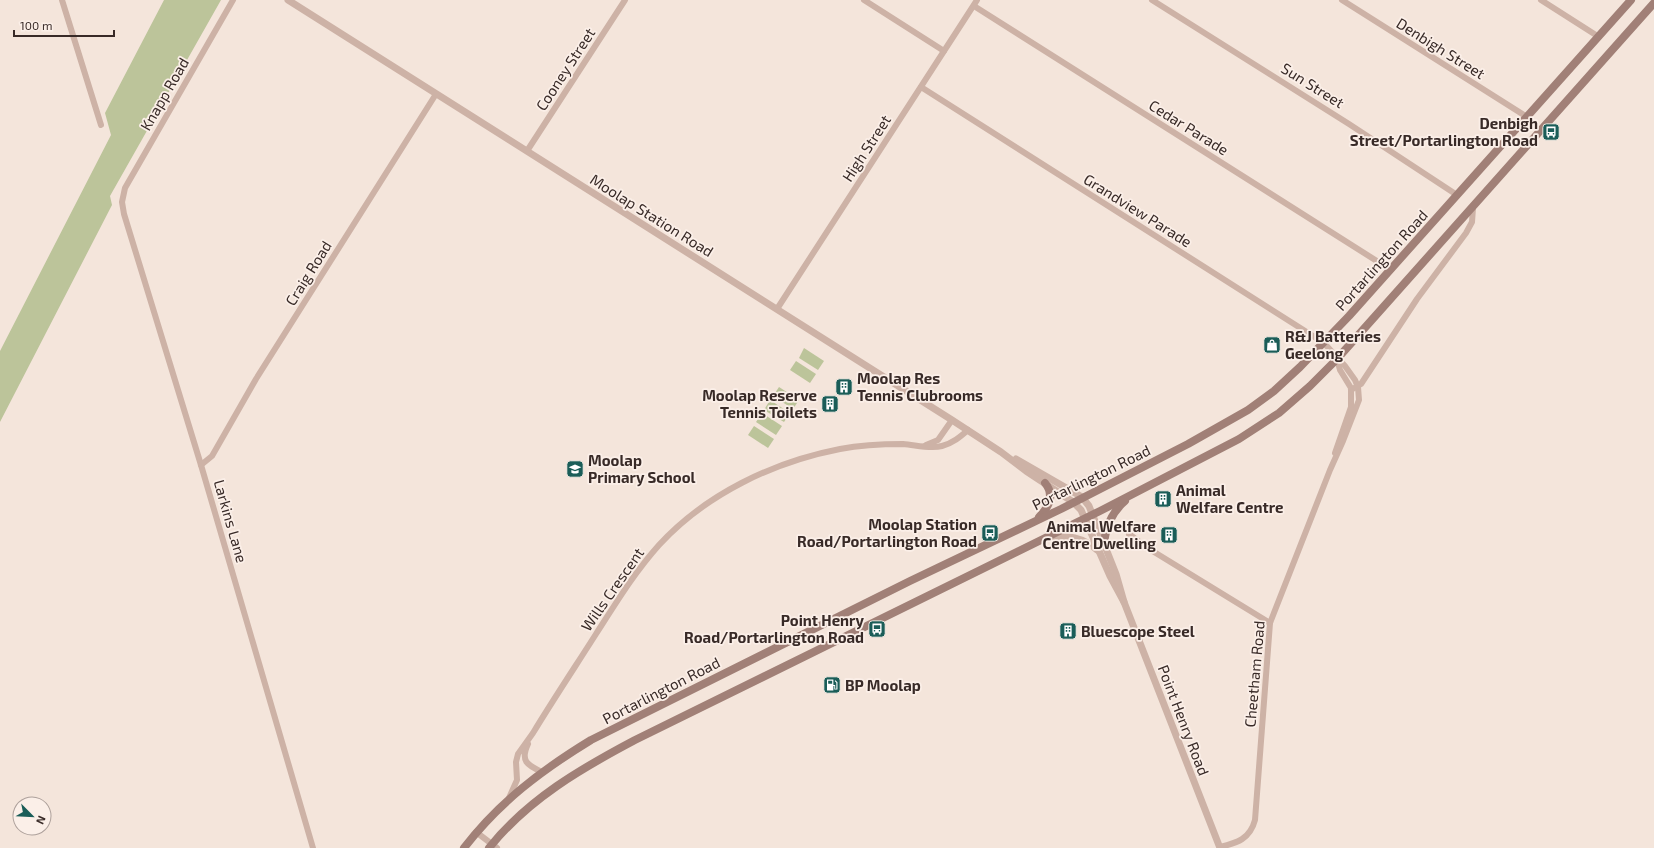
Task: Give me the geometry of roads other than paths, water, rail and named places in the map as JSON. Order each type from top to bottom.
[{"type":"main road","name":"Portarlington Road","points":[[464,848],[476,832],[509,798],[560,759],[598,737],[1073,502],[1228,423],[1274,391],[1300,368],[1324,343],[1631,0]]},
{"type":"main road","points":[[493,847],[532,805],[557,785],[594,762],[635,740],[1093,515],[1239,439],[1279,413],[1310,386],[1337,359],[1654,4]]},
{"type":"main road","points":[[1037,519],[1047,508],[1050,500],[1050,490],[1044,483]]},
{"type":"main road","points":[[1104,542],[1105,531],[1115,512],[1133,494]]},
{"type":"street","points":[[62,0],[101,125]]},
{"type":"street","name":"Knapp Road","points":[[122,202],[125,188],[232,0]]},
{"type":"street","name":"Moolap Station Road","points":[[288,0],[968,430],[1073,502]]},
{"type":"street","name":"Cooney Street","points":[[527,151],[625,0]]},
{"type":"street","points":[[864,0],[944,51]]},
{"type":"street","name":"High Street","points":[[777,310],[977,0]]},
{"type":"street","name":"Sun Street","points":[[1152,0],[1349,124],[1457,195]]},
{"type":"street","name":"Denbigh Street","points":[[1342,0],[1527,117]]},
{"type":"street","points":[[1541,0],[1599,37]]},
{"type":"street","name":"Cedar Parade","points":[[974,6],[1390,270]]},
{"type":"street","name":"Grandview Parade","points":[[921,87],[1324,343],[1337,359]]},
{"type":"street","name":"Craig Road","points":[[201,465],[212,456],[256,379],[436,94]]},
{"type":"street","name":"Larkins Lane","points":[[122,202],[124,214],[201,465],[313,848]]},
{"type":"street","points":[[1337,359],[1340,370],[1352,390],[1358,387],[1368,375],[1417,299],[1466,233],[1472,222],[1473,208]]},
{"type":"street","points":[[1337,359],[1345,366],[1358,387]]},
{"type":"street","name":"Cheetham Road","points":[[1220,848],[1242,840],[1249,835],[1255,820],[1270,623],[1359,400],[1358,387]]},
{"type":"street","name":"Cheetham Road","points":[[1330,470],[1351,406],[1352,390]]},
{"type":"street","points":[[924,446],[938,440],[952,420]]},
{"type":"street","name":"Wills Crescent","points":[[509,798],[517,780],[516,762],[518,754],[533,733],[627,584],[660,545],[704,507],[740,484],[797,459],[854,447],[878,444],[933,447],[943,446],[955,441],[968,430]]},
{"type":"street","name":"Moolap Station Road","points":[[1002,452],[1030,466],[1082,497]]},
{"type":"street","name":"Point Henry Road","points":[[1082,497],[1089,506],[1104,542],[1116,574],[1124,602],[1220,848]]},
{"type":"street","name":"Point Henry Road","points":[[1073,502],[1081,510],[1110,576],[1124,602]]},
{"type":"street","points":[[1129,534],[1146,547],[1270,623]]},
{"type":"street","points":[[1048,537],[1075,537],[1089,543],[1100,553]]},
{"type":"street","name":"Wills Crescent","points":[[533,733],[525,750],[524,758],[526,763],[531,767],[542,772]]},
{"type":"street","points":[[476,832],[493,847]]},
{"type":"place","name":"Denbigh Street/Portarlington Road","points":[[1551,132]]},
{"type":"place","name":"R&J Batteries Geelong","points":[[1272,345]]},
{"type":"place","name":"Moolap Res Tennis Clubrooms","points":[[844,387]]},
{"type":"place","name":"Moolap Reserve Tennis Toilets","points":[[830,404]]},
{"type":"place","name":"Moolap Primary School","points":[[575,469]]},
{"type":"place","name":"Animal Welfare Centre","points":[[1163,499]]},
{"type":"place","name":"Moolap Station Road/Portarlington Road","points":[[990,533]]},
{"type":"place","name":"Animal Welfare Centre Dwelling","points":[[1169,535]]},
{"type":"place","name":"Point Henry Road/Portarlington Road","points":[[877,629]]},
{"type":"place","name":"Bluescope Steel","points":[[1068,631]]},
{"type":"place","name":"BP Moolap","points":[[832,685]]}]
